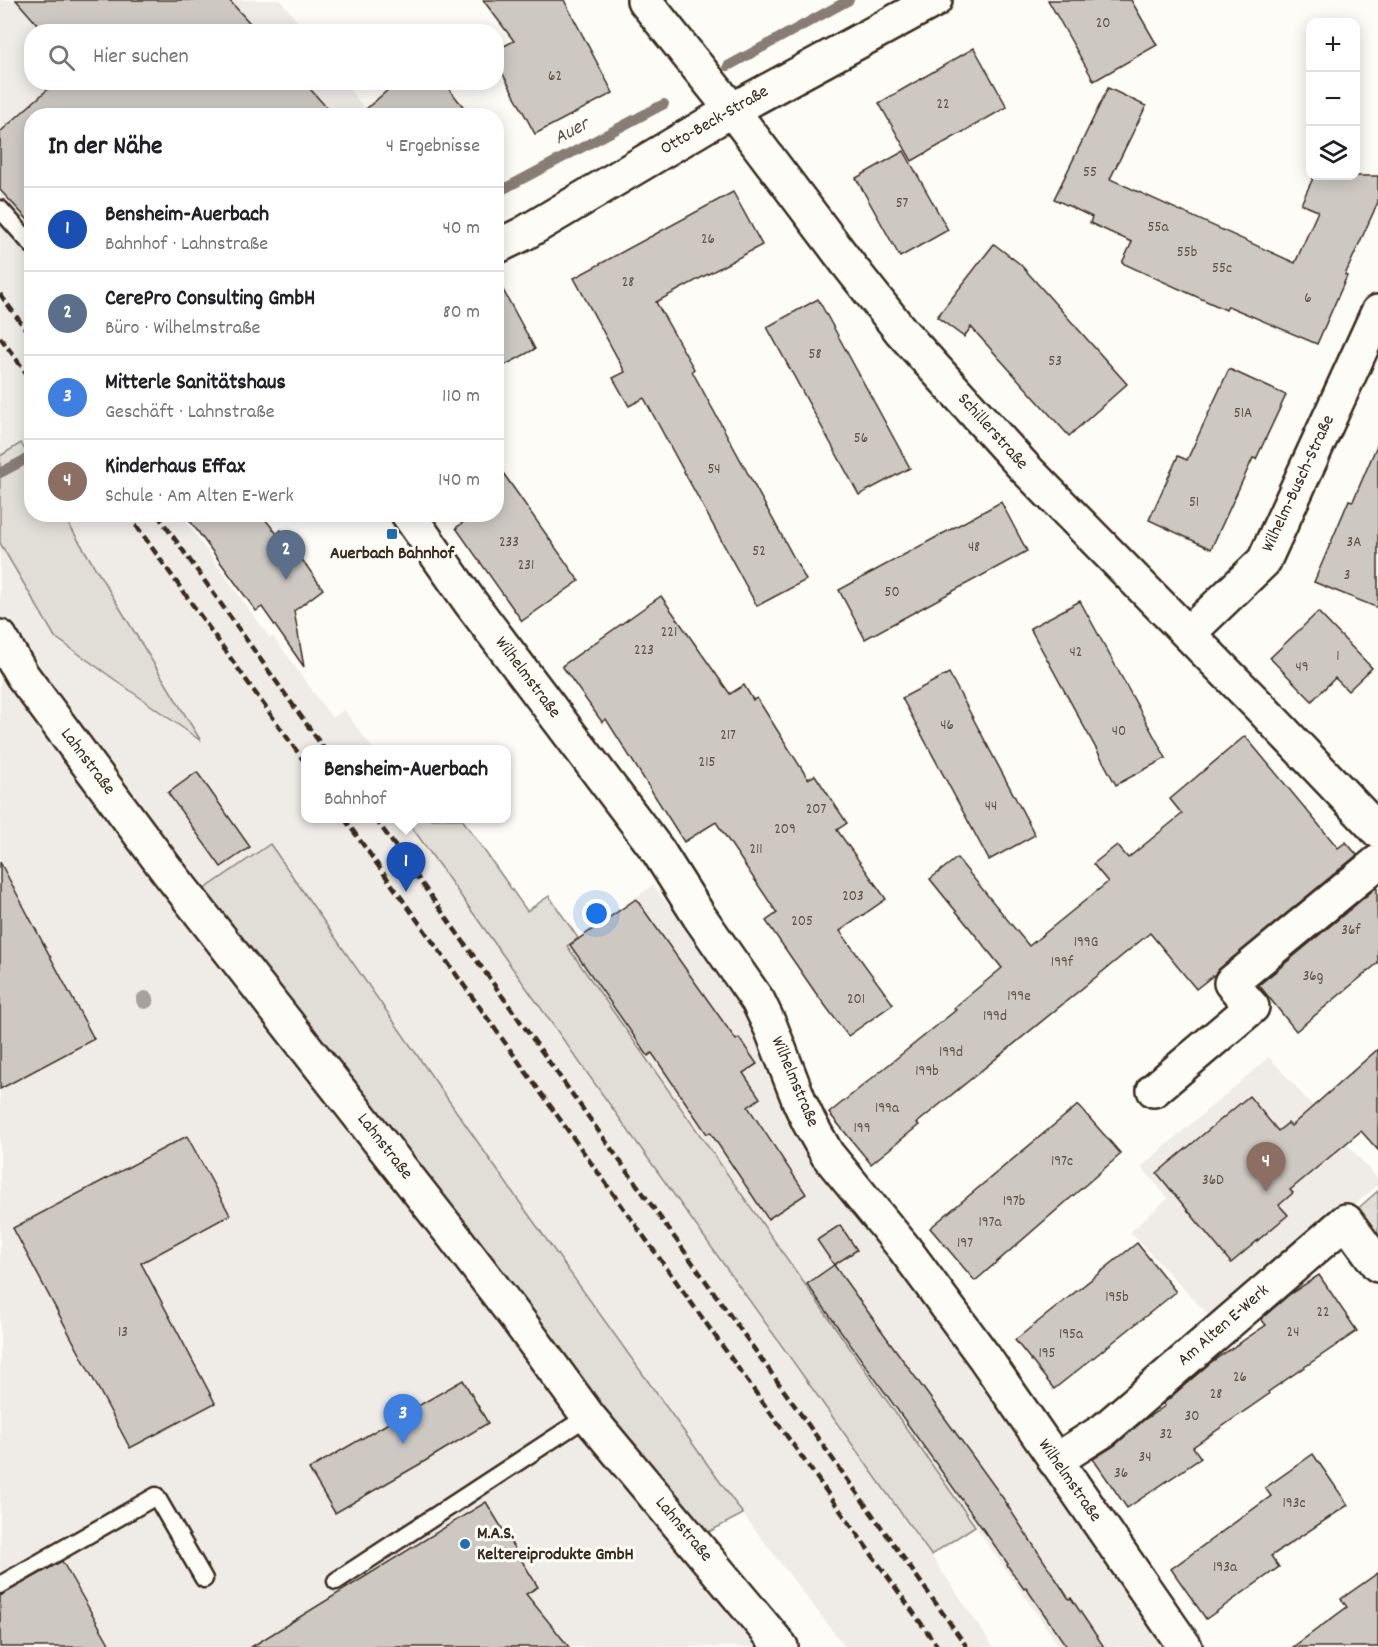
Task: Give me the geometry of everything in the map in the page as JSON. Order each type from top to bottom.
[{"type":"street","name":"Schillerstraße","points":[[644,0],[732,110],[901,332],[1024,467],[1189,633],[1378,831]]},
{"type":"street","name":"Otto-Beck-Straße","points":[[504,244],[732,110],[935,0]]},
{"type":"street","name":"Wilhelm-Busch-Straße","points":[[1189,633],[1264,561],[1378,312]]},
{"type":"street","name":"Wilhelmstraße","points":[[414,522],[470,602],[658,851],[699,916],[758,1001],[804,1112],[827,1154],[904,1248],[985,1358],[1185,1647]]},
{"type":"street","name":"Lahnstraße","points":[[0,637],[17,677],[452,1234],[588,1416],[781,1647]]},
{"type":"street","points":[[1154,1090],[1252,1007],[1231,983],[1378,862]]},
{"type":"street","name":"Am Alten E-Werk","points":[[1055,1461],[1104,1430],[1346,1221],[1378,1265]]},
{"type":"lane","points":[[0,209],[24,236]]},
{"type":"lane","points":[[336,1581],[588,1416]]},
{"type":"lane","points":[[0,1585],[156,1496],[204,1579]]},
{"type":"shaded area","points":[[0,0],[280,0],[299,24],[24,24],[24,90],[350,90],[364,108],[24,108],[24,448],[21,443],[0,456]]},
{"type":"shaded area","points":[[21,443],[24,448],[24,522],[67,522],[201,741],[55,637],[0,543],[0,456]]},
{"type":"shaded area","points":[[67,522],[186,522],[270,638],[273,636],[332,718],[344,710],[370,745],[301,745],[301,823],[409,823],[931,1555],[993,1647],[845,1647],[743,1514],[516,1197],[270,844],[199,893],[794,1647],[0,1647],[0,543],[55,637],[200,739]]},
{"type":"shaded area","points":[[409,823],[465,823],[527,911],[549,896],[578,938],[567,946],[975,1526],[931,1555]]},
{"type":"shaded area","points":[[270,844],[516,1197],[743,1514],[703,1535],[199,893]]},
{"type":"shaded area","points":[[653,885],[754,1017],[1173,1647],[1060,1647],[567,946]]},
{"type":"shaded area","points":[[1269,1057],[1378,1179],[1378,1185],[1215,1322],[1130,1232],[1168,1198],[1141,1167]]},
{"type":"shaded area","points":[[1378,1191],[1378,1241],[1356,1210]]},
{"type":"building","points":[[16,0],[229,0],[251,24],[37,24]]},
{"type":"building","points":[[483,0],[564,0],[613,93],[535,134],[504,76],[504,46],[514,41],[504,28],[504,24],[501,24]]},
{"type":"building","points":[[1048,0],[1131,0],[1157,45],[1094,81]]},
{"type":"building","points":[[974,48],[1007,107],[912,161],[879,103]]},
{"type":"building","points":[[1108,88],[1146,106],[1110,179],[1295,263],[1318,211],[1301,204],[1312,180],[1360,180],[1360,176],[1378,176],[1378,202],[1317,344],[1228,306],[1226,310],[1122,263],[1132,242],[1090,223],[1092,217],[1054,199]]},
{"type":"building","points":[[47,90],[311,90],[327,108],[27,108]]},
{"type":"building","points":[[388,90],[450,90],[464,108],[367,108]]},
{"type":"building","points":[[24,111],[24,216],[0,190],[0,132]]},
{"type":"building","points":[[904,151],[948,230],[900,257],[856,178]]},
{"type":"building","points":[[733,192],[762,245],[656,302],[806,580],[757,606],[644,398],[629,406],[613,378],[625,372],[574,278]]},
{"type":"building","points":[[994,244],[1020,264],[1127,384],[1069,436],[971,327],[964,337],[937,317]]},
{"type":"building","points":[[504,292],[535,349],[504,366]]},
{"type":"building","points":[[818,299],[910,468],[859,495],[767,327]]},
{"type":"building","points":[[1229,369],[1286,395],[1256,459],[1253,458],[1211,549],[1149,520],[1178,456],[1187,460]]},
{"type":"building","points":[[1378,443],[1378,608],[1314,582],[1349,500],[1353,501]]},
{"type":"building","points":[[504,474],[579,581],[522,621],[456,528],[464,522],[504,522]]},
{"type":"building","points":[[1001,502],[1027,551],[865,639],[839,590]]},
{"type":"building","points":[[191,522],[267,522],[277,534],[281,530],[323,589],[294,611],[304,667],[262,607],[256,611]]},
{"type":"building","points":[[661,596],[730,694],[744,685],[753,700],[757,698],[808,779],[815,775],[847,823],[837,830],[886,899],[840,931],[893,1004],[848,1036],[766,921],[777,913],[716,822],[684,842],[606,719],[602,722],[562,666]]},
{"type":"building","points":[[1080,601],[1166,758],[1116,785],[1030,628]]},
{"type":"building","points":[[1318,612],[1372,668],[1348,691],[1335,678],[1312,701],[1270,658]]},
{"type":"building","points":[[949,673],[1035,835],[989,860],[902,698]]},
{"type":"building","points":[[1245,736],[1338,848],[1346,842],[1357,855],[1196,989],[1150,933],[917,1123],[919,1125],[871,1164],[829,1113],[956,1010],[954,1008],[1002,968],[930,879],[957,858],[1029,946],[1108,882],[1093,864],[1117,845],[1128,858],[1182,814],[1170,799]]},
{"type":"building","points":[[197,772],[250,847],[221,867],[168,793]]},
{"type":"building","points":[[0,862],[94,1039],[0,1089]]},
{"type":"building","points":[[1377,887],[1378,963],[1296,1031],[1259,985]]},
{"type":"building","points":[[636,899],[736,1040],[739,1038],[757,1064],[743,1073],[760,1098],[748,1107],[806,1194],[768,1219],[710,1132],[707,1134],[652,1053],[648,1056],[570,945]]},
{"type":"building","points":[[1378,1049],[1378,1150],[1361,1131],[1290,1190],[1293,1193],[1279,1205],[1288,1215],[1231,1263],[1157,1173],[1249,1096],[1278,1131],[1288,1123],[1291,1126]]},
{"type":"building","points":[[1078,1105],[1121,1154],[975,1281],[930,1228]]},
{"type":"building","points":[[187,1136],[230,1215],[141,1263],[215,1403],[130,1448],[13,1228]]},
{"type":"building","points":[[840,1225],[857,1250],[834,1265],[817,1240]]},
{"type":"building","points":[[1137,1243],[1176,1292],[1054,1389],[1015,1340]]},
{"type":"building","points":[[834,1265],[1008,1505],[1069,1599],[1071,1598],[1104,1647],[1067,1647],[807,1284]]},
{"type":"building","points":[[1319,1275],[1357,1331],[1193,1447],[1201,1458],[1127,1508],[1093,1459],[1114,1446],[1144,1420],[1165,1406],[1163,1404],[1210,1363],[1266,1325],[1261,1319],[1290,1294]]},
{"type":"building","points":[[463,1380],[488,1423],[335,1513],[309,1469]]},
{"type":"building","points":[[1313,1454],[1348,1505],[1271,1556],[1279,1567],[1206,1619],[1171,1569],[1271,1496],[1265,1488]]},
{"type":"building","name":"M.A.S. Keltereiprodukte GmbH","points":[[486,1502],[538,1587],[526,1594],[569,1647],[251,1647]]},
{"type":"building","points":[[62,1561],[111,1647],[0,1647],[0,1596]]},
{"type":"building","points":[[1378,1573],[1378,1647],[1293,1647],[1347,1607],[1341,1599]]},
{"type":"waterway","name":"Auer","points":[[728,66],[849,0]]},
{"type":"waterway","name":"Auer","points":[[504,189],[664,104]]},
{"type":"waterway","name":"Auer","points":[[0,473],[24,460]]},
{"type":"railway","points":[[0,294],[24,327]]},
{"type":"railway","points":[[0,337],[24,370]]},
{"type":"railway","points":[[134,522],[301,757]]},
{"type":"railway","points":[[163,522],[321,745]]},
{"type":"railway","points":[[348,823],[938,1647]]},
{"type":"railway","points":[[379,823],[967,1647]]},
{"type":"place","name":"Auerbach Bahnhof","points":[[392,534]]},
{"type":"place","name":"CerePro Consulting GmbH","points":[[286,580]]},
{"type":"place","name":"Bensheim-Auerbach","points":[[406,892]]},
{"type":"place","name":"Kinderhaus Effax","points":[[1266,1192]]},
{"type":"place","name":"Mitterle Sanitätshaus","points":[[403,1444]]},
{"type":"place","name":"M.A.S. Keltereiprodukte GmbH","points":[[465,1544]]}]
